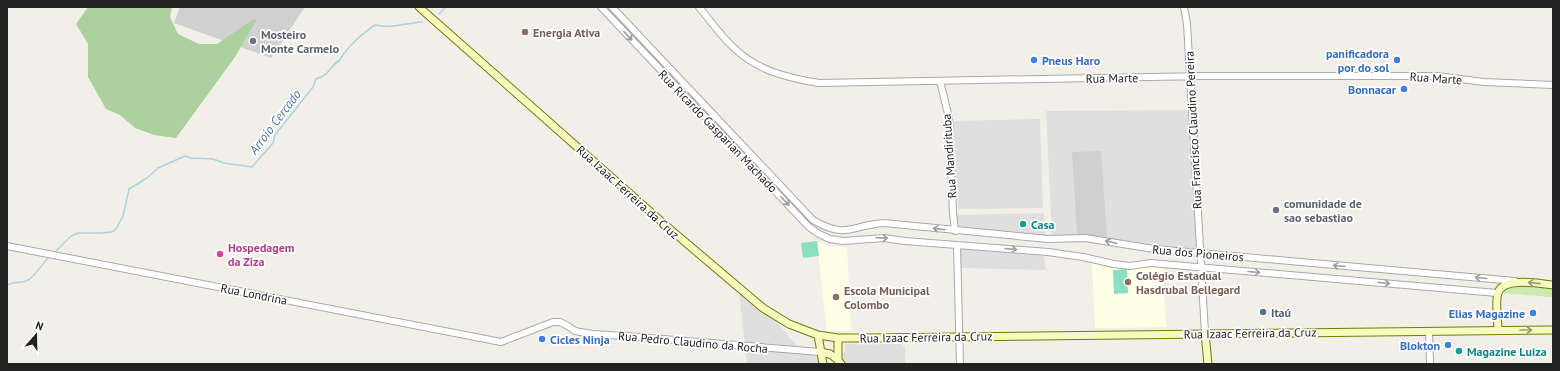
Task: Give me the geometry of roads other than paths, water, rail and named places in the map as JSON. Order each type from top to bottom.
[{"type":"main road","name":"Rua Izaac Ferreira da Cruz","points":[[420,7],[671,230],[763,308],[790,324],[818,335],[838,338],[1553,330]]},
{"type":"main road","points":[[1498,330],[1497,293],[1502,288],[1515,281]]},
{"type":"main road","name":"Rua dos Pioneiros","points":[[1515,281],[1553,285]]},
{"type":"main road","points":[[1205,333],[1208,364]]},
{"type":"main road","points":[[818,335],[820,352],[824,364]]},
{"type":"main road","points":[[838,338],[839,362]]},
{"type":"main road","points":[[820,352],[830,354],[839,362]]},
{"type":"street","name":"Rua Ricardo Gasparian Machado","points":[[601,7],[809,227],[830,239],[843,241]]},
{"type":"street","name":"Rua Ricardo Gasparian Machado","points":[[612,7],[813,220],[826,227],[844,231]]},
{"type":"street","name":"Rua Marte","points":[[699,7],[733,47],[750,61],[764,69],[791,78],[819,83],[1190,77],[1429,76],[1498,83],[1553,85]]},
{"type":"street","name":"Rua Francisco Claudino Pereira","points":[[1184,7],[1187,24],[1205,333]]},
{"type":"street","name":"Rua Mandirituba","points":[[940,81],[949,118],[955,231]]},
{"type":"street","name":"Rua dos Pioneiros","points":[[844,231],[858,229],[870,224],[884,223],[1048,239],[1101,239],[1115,243],[1150,248],[1515,281]]},
{"type":"street","name":"Rua dos Pioneiros","points":[[843,241],[884,238],[1055,253],[1125,265],[1145,265],[1150,263],[1497,293]]},
{"type":"street","points":[[957,245],[960,364]]},
{"type":"street","name":"Rua Londrina","points":[[7,246],[501,342]]},
{"type":"street","name":"Rua Pedro Claudino da Rocha","points":[[501,342],[553,322],[560,322],[575,331],[592,334],[820,352]]},
{"type":"street","points":[[1429,331],[1430,364]]},
{"type":"waterway","name":"Arroio Cercado","points":[[439,14],[446,7]]},
{"type":"waterway","name":"Arroio Cercado","points":[[54,253],[71,236],[78,233],[112,232],[116,229],[123,216],[129,189],[147,178],[158,168],[185,156],[191,158],[213,159],[224,163],[252,167],[273,143],[275,135],[313,87],[316,79],[327,73],[360,36],[375,25],[393,26],[422,22]]},
{"type":"waterway","name":"Arroio Cercado","points":[[7,285],[28,280],[49,257]]},
{"type":"place","name":"Energia Ativa","points":[[525,32]]},
{"type":"place","name":"Mosteiro Monte Carmelo","points":[[253,41]]},
{"type":"place","name":"Pneus Haro","points":[[1034,60]]},
{"type":"place","name":"panificadora por do sol","points":[[1397,60]]},
{"type":"place","name":"Bonnacar","points":[[1404,89]]},
{"type":"place","name":"comunidade de sao sebastiao","points":[[1276,210]]},
{"type":"place","name":"Casa","points":[[1023,224]]},
{"type":"place","name":"Hospedagem da Ziza","points":[[220,254]]},
{"type":"place","name":"Colégio Estadual Hasdrubal Bellegard","points":[[1128,282]]},
{"type":"place","name":"Escola Municipal Colombo","points":[[836,297]]},
{"type":"place","name":"Itaú","points":[[1263,312]]},
{"type":"place","name":"Elias Magazine","points":[[1533,313]]},
{"type":"place","name":"Cicles Ninja","points":[[542,339]]},
{"type":"place","name":"Blokton","points":[[1448,345]]},
{"type":"place","name":"Magazine Luiza","points":[[1459,351]]}]
